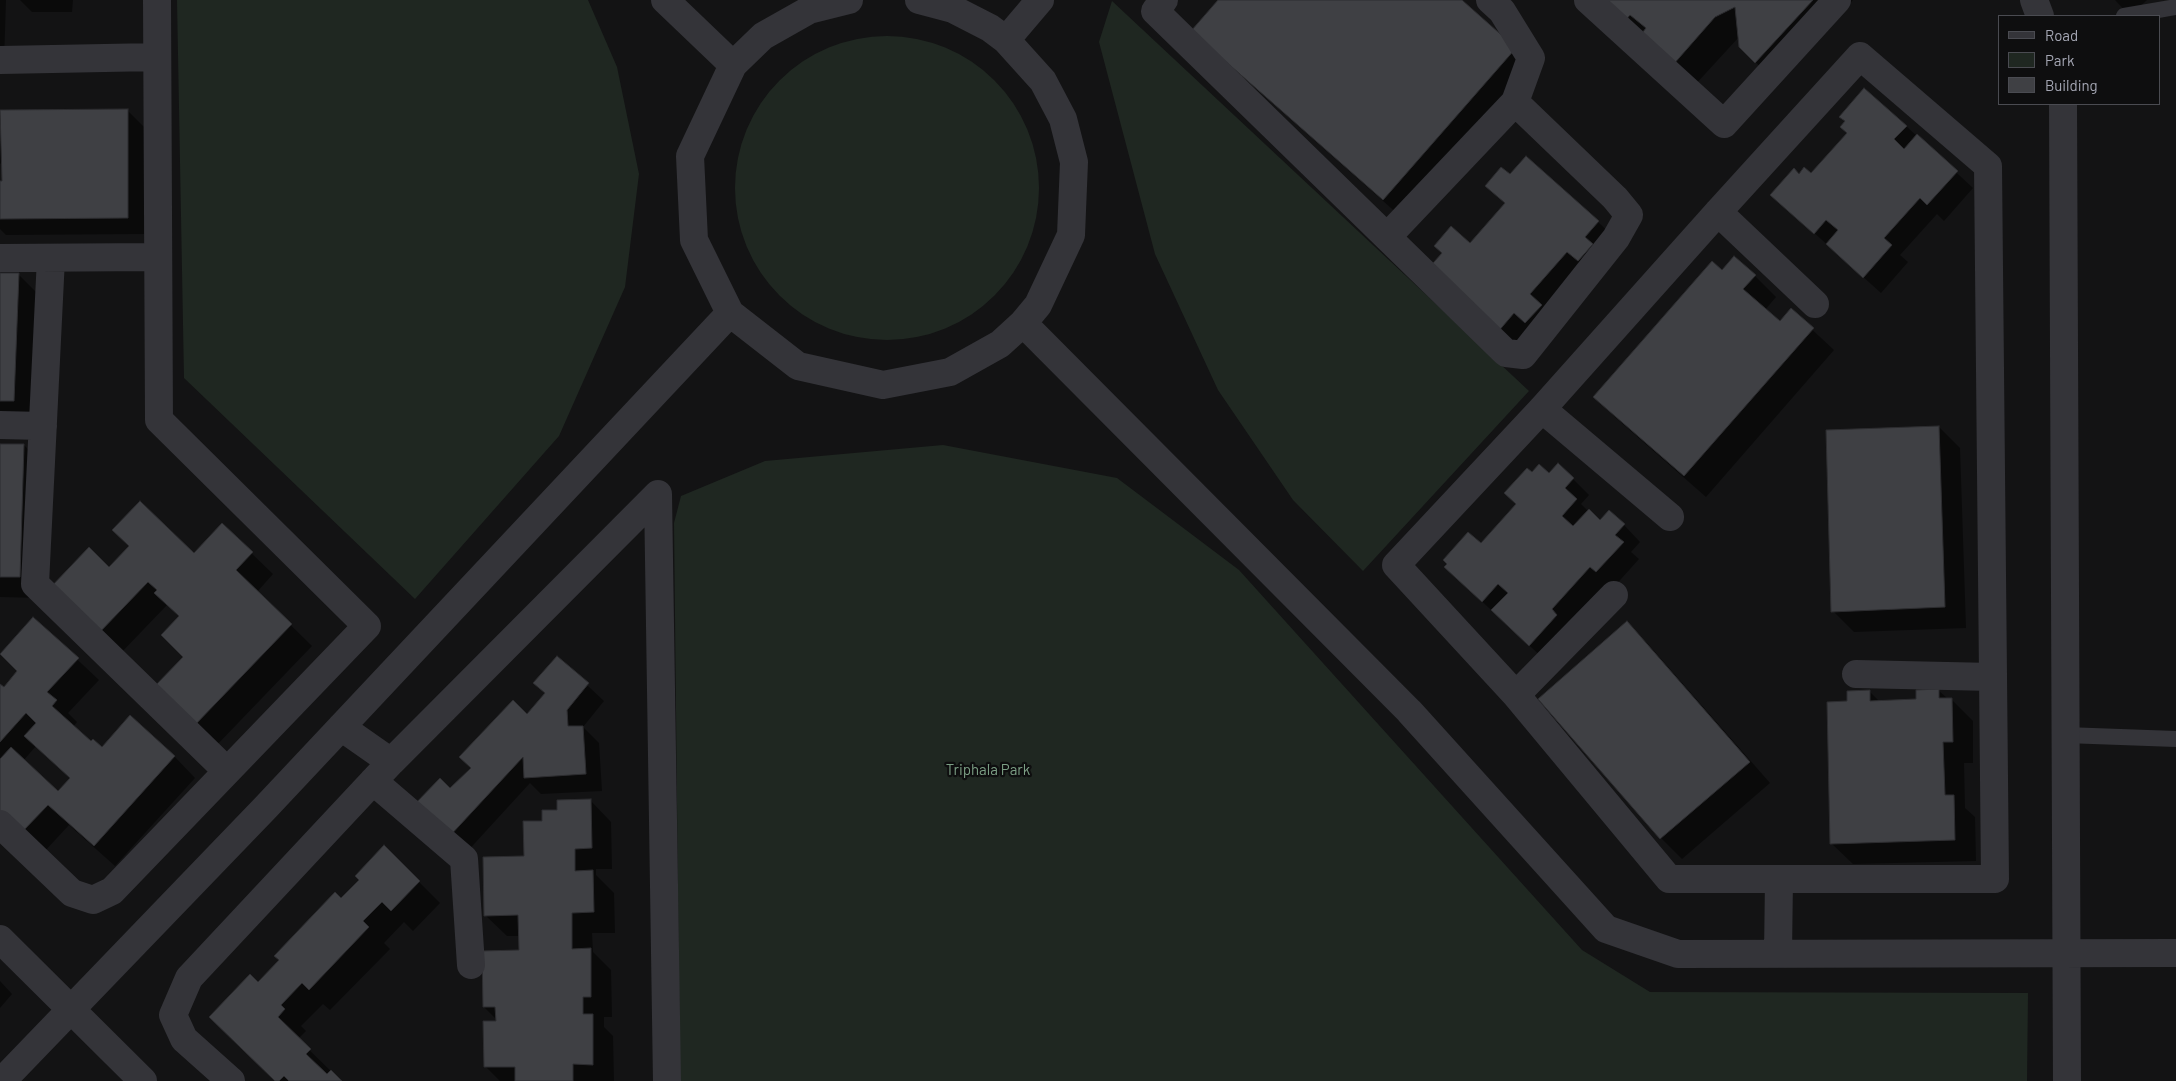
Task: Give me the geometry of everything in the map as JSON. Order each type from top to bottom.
[{"type":"street","points":[[0,824],[72,893],[93,900],[112,891],[367,626],[159,420],[157,0]]},
{"type":"street","points":[[665,0],[733,65]]},
{"type":"street","points":[[849,0],[809,10],[763,36],[733,65],[690,156],[694,240],[730,313],[798,366],[883,385],[950,372],[1000,344],[1023,323],[1038,305],[1071,235],[1074,162],[1063,119],[1043,81],[1006,40],[990,28],[953,9],[919,0]]},
{"type":"street","points":[[1006,40],[1040,0]]},
{"type":"street","points":[[1164,0],[1155,11],[1506,353],[1523,355],[1616,238],[1629,215],[1615,198],[1515,102]]},
{"type":"street","points":[[1387,237],[1515,102],[1530,58],[1502,11],[1490,0]]},
{"type":"street","points":[[1588,0],[1724,124],[1837,0]]},
{"type":"street","points":[[2034,0],[2040,15]]},
{"type":"street","points":[[1860,56],[1988,166],[1995,879],[1670,879],[1516,695],[1396,566],[1542,409],[1860,56]]},
{"type":"street","points":[[0,60],[157,57]]},
{"type":"street","points":[[2063,105],[2068,1081]]},
{"type":"street","points":[[1718,212],[1815,304]]},
{"type":"street","points":[[0,258],[158,257]]},
{"type":"street","points":[[51,258],[35,584],[227,771]]},
{"type":"street","points":[[2,1081],[341,727],[730,313]]},
{"type":"street","points":[[1023,323],[1409,711],[1606,929],[1678,954],[2176,954]]},
{"type":"street","points":[[1542,409],[1670,517]]},
{"type":"street","points":[[0,425],[44,426]]},
{"type":"street","points":[[231,1081],[184,1039],[173,1015],[189,978],[382,771],[658,494],[668,1081]]},
{"type":"street","points":[[1516,695],[1614,595]]},
{"type":"street","points":[[1856,674],[1993,677]]},
{"type":"street","points":[[341,727],[464,859],[471,965]]},
{"type":"street","points":[[1778,954],[1779,879]]},
{"type":"street","points":[[0,939],[143,1081]]},
{"type":"lane","points":[[2130,15],[2176,7]]},
{"type":"lane","points":[[2066,735],[2176,740]]},
{"type":"green space","points":[[177,0],[588,0],[617,67],[639,174],[625,287],[559,436],[415,599],[184,378]]},
{"type":"green space","points":[[1112,1],[1529,391],[1363,571],[1293,500],[1218,390],[1155,254],[1099,42]]},
{"type":"green space","points":[[872,36],[902,36],[931,42],[959,54],[984,70],[1005,91],[1021,116],[1033,144],[1039,173],[1039,203],[1028,246],[1014,273],[995,296],[972,315],[945,329],[902,340],[872,340],[843,334],[815,322],[790,306],[769,285],[753,260],[741,232],[735,203],[735,173],[741,144],[753,116],[769,91],[790,70],[815,54],[843,42]]},
{"type":"green space","name":"Triphala Park","points":[[943,445],[1117,478],[1239,570],[1582,950],[1650,992],[2028,993],[2027,1081],[680,1081],[674,523],[681,496],[765,461]]},
{"type":"building","points":[[1218,0],[1462,0],[1516,48],[1383,200],[1191,31]]},
{"type":"building","points":[[1596,0],[1813,0],[1755,63],[1739,47],[1735,7],[1715,17],[1672,66],[1639,37],[1646,28],[1630,15],[1623,23]]},
{"type":"building","points":[[1864,88],[1907,126],[1894,139],[1904,149],[1917,134],[1958,171],[1927,205],[1920,198],[1884,238],[1892,245],[1863,278],[1826,244],[1838,230],[1826,220],[1814,234],[1770,195],[1794,168],[1799,174],[1804,167],[1811,173],[1847,133],[1840,127],[1845,121],[1839,117]]},
{"type":"building","points":[[128,109],[128,218],[0,219],[0,181],[2,181],[0,110]]},
{"type":"building","points":[[1526,156],[1599,221],[1585,237],[1593,244],[1578,261],[1567,252],[1530,294],[1542,305],[1525,323],[1514,313],[1497,333],[1426,271],[1442,253],[1434,246],[1451,226],[1470,243],[1505,203],[1485,186],[1501,167],[1510,174]]},
{"type":"building","points":[[1734,256],[1756,275],[1743,289],[1780,321],[1791,308],[1814,328],[1684,476],[1593,397],[1712,261],[1722,270]]},
{"type":"building","points":[[0,273],[19,273],[14,401],[0,401]]},
{"type":"building","points":[[1939,426],[1945,607],[1831,612],[1826,430]]},
{"type":"building","points":[[0,444],[24,444],[20,577],[0,577]]},
{"type":"building","points":[[1558,463],[1574,478],[1565,488],[1577,499],[1562,516],[1573,526],[1589,509],[1600,520],[1609,510],[1625,524],[1615,535],[1624,542],[1596,572],[1590,567],[1552,609],[1557,615],[1529,646],[1491,610],[1508,593],[1498,584],[1482,602],[1444,567],[1447,564],[1443,560],[1468,532],[1481,543],[1516,504],[1504,493],[1527,468],[1532,472],[1539,464],[1549,473]]},
{"type":"building","points":[[140,501],[194,553],[222,523],[253,552],[236,570],[292,624],[193,727],[153,688],[183,657],[161,635],[179,616],[154,593],[157,590],[148,582],[97,635],[49,589],[89,547],[109,567],[129,546],[112,530]]},
{"type":"building","points":[[33,617],[79,658],[47,692],[57,700],[52,706],[91,741],[93,739],[102,747],[130,715],[175,756],[94,846],[48,805],[22,832],[0,812],[0,759],[11,747],[58,791],[70,778],[24,736],[36,723],[26,713],[0,742],[0,684],[4,687],[17,671],[0,654]]},
{"type":"building","points":[[1627,621],[1750,762],[1660,839],[1538,699]]},
{"type":"building","points":[[557,656],[589,683],[567,710],[568,726],[583,726],[586,774],[524,778],[523,757],[447,839],[413,806],[440,778],[450,788],[471,768],[459,757],[513,700],[527,714],[545,693],[533,683]]},
{"type":"building","points":[[1939,689],[1939,698],[1952,698],[1953,742],[1943,742],[1945,795],[1954,795],[1955,840],[1830,844],[1827,702],[1847,701],[1847,691],[1870,690],[1870,701],[1916,699],[1916,690]]},
{"type":"building","points":[[591,799],[592,848],[575,849],[575,871],[593,870],[594,912],[572,913],[572,949],[591,948],[591,997],[583,997],[583,1014],[593,1014],[593,1065],[573,1064],[573,1081],[515,1081],[515,1067],[484,1067],[483,1021],[496,1021],[495,1007],[483,1007],[482,951],[519,950],[518,915],[484,916],[483,857],[524,856],[523,821],[542,821],[542,810],[557,810],[557,800]]},
{"type":"building","points":[[384,845],[420,881],[391,911],[382,902],[363,921],[369,927],[309,990],[302,983],[281,1005],[285,1009],[278,1017],[311,1049],[306,1054],[327,1074],[331,1070],[342,1081],[289,1081],[284,1076],[279,1081],[275,1081],[209,1017],[250,974],[258,982],[279,960],[274,956],[335,892],[341,898],[359,880],[355,876]]}]
